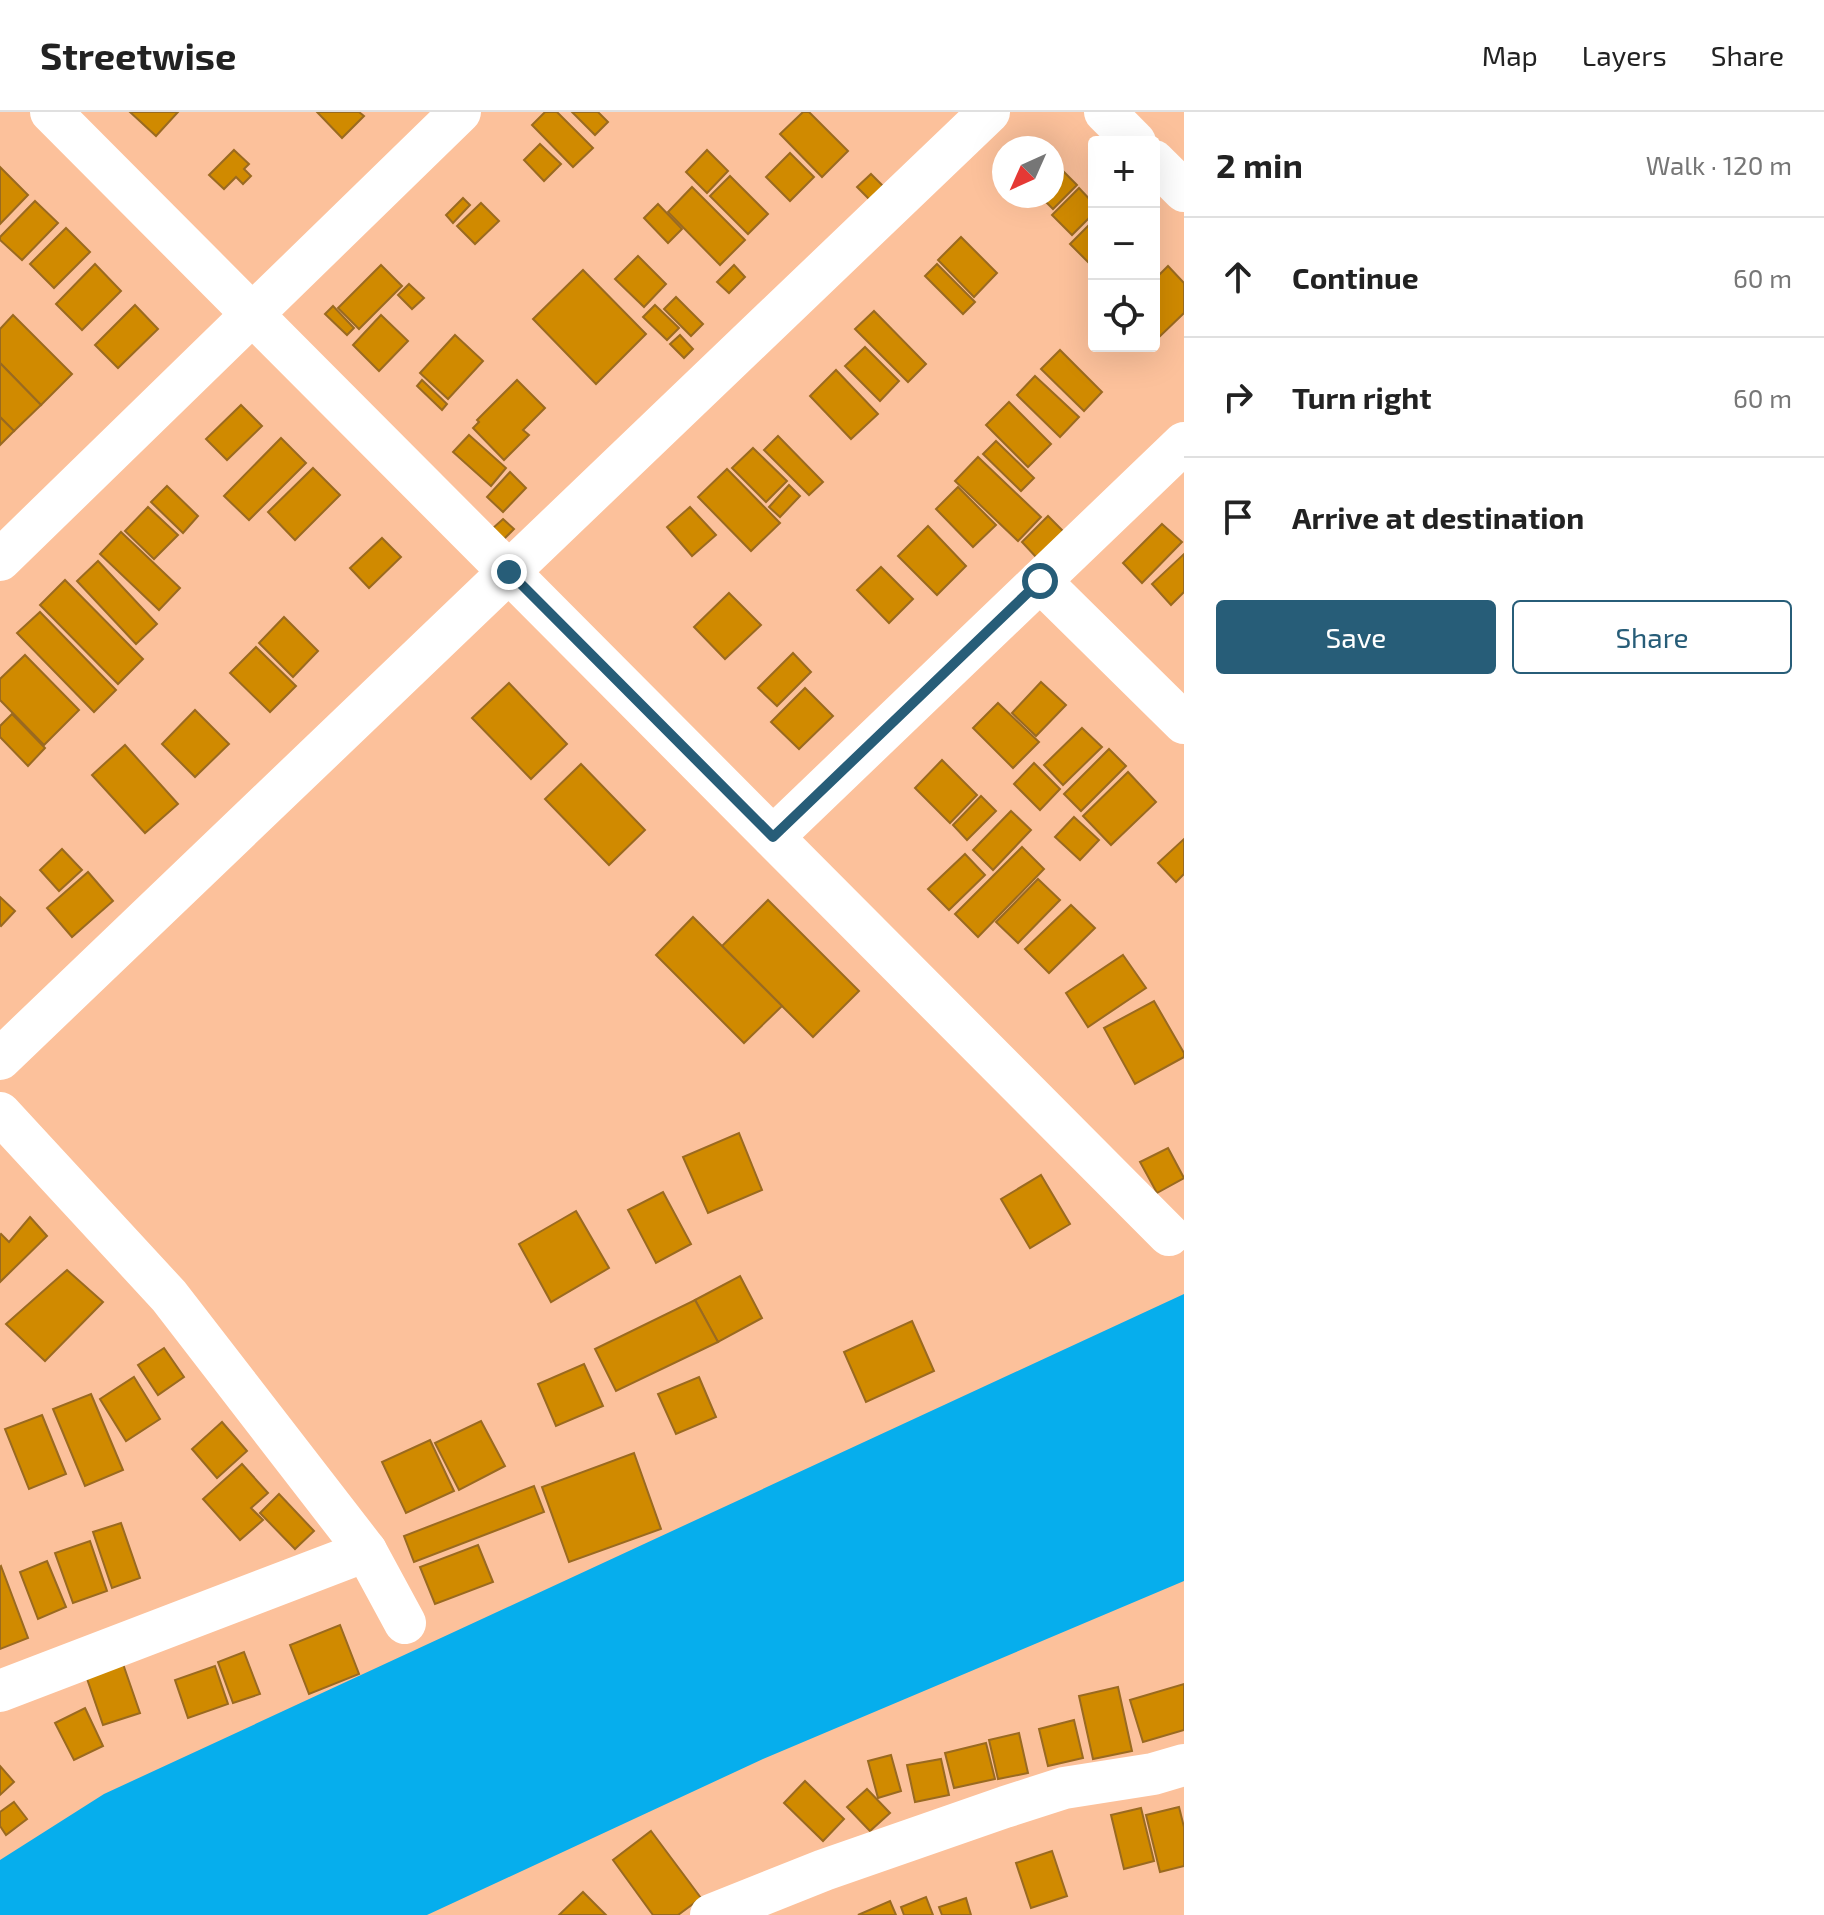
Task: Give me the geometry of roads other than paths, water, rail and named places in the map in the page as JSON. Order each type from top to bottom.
[{"type":"street","points":[[51,112],[1169,1235]]},
{"type":"street","points":[[0,560],[460,112]]},
{"type":"street","points":[[0,1059],[989,112]]},
{"type":"street","points":[[1105,112],[1129,136]]},
{"type":"street","points":[[1160,167],[1184,191]]},
{"type":"street","points":[[773,837],[1184,443]]},
{"type":"street","points":[[1040,581],[1184,723]]},
{"type":"street","points":[[0,1113],[169,1296],[366,1551],[405,1623]]},
{"type":"street","points":[[0,1691],[366,1551]]},
{"type":"street","points":[[711,1915],[824,1870],[1064,1788],[1153,1774],[1184,1765]]},
{"type":"water","points":[[1184,1294],[1184,1581],[763,1759],[427,1915],[0,1915],[0,1860],[104,1794]]}]
